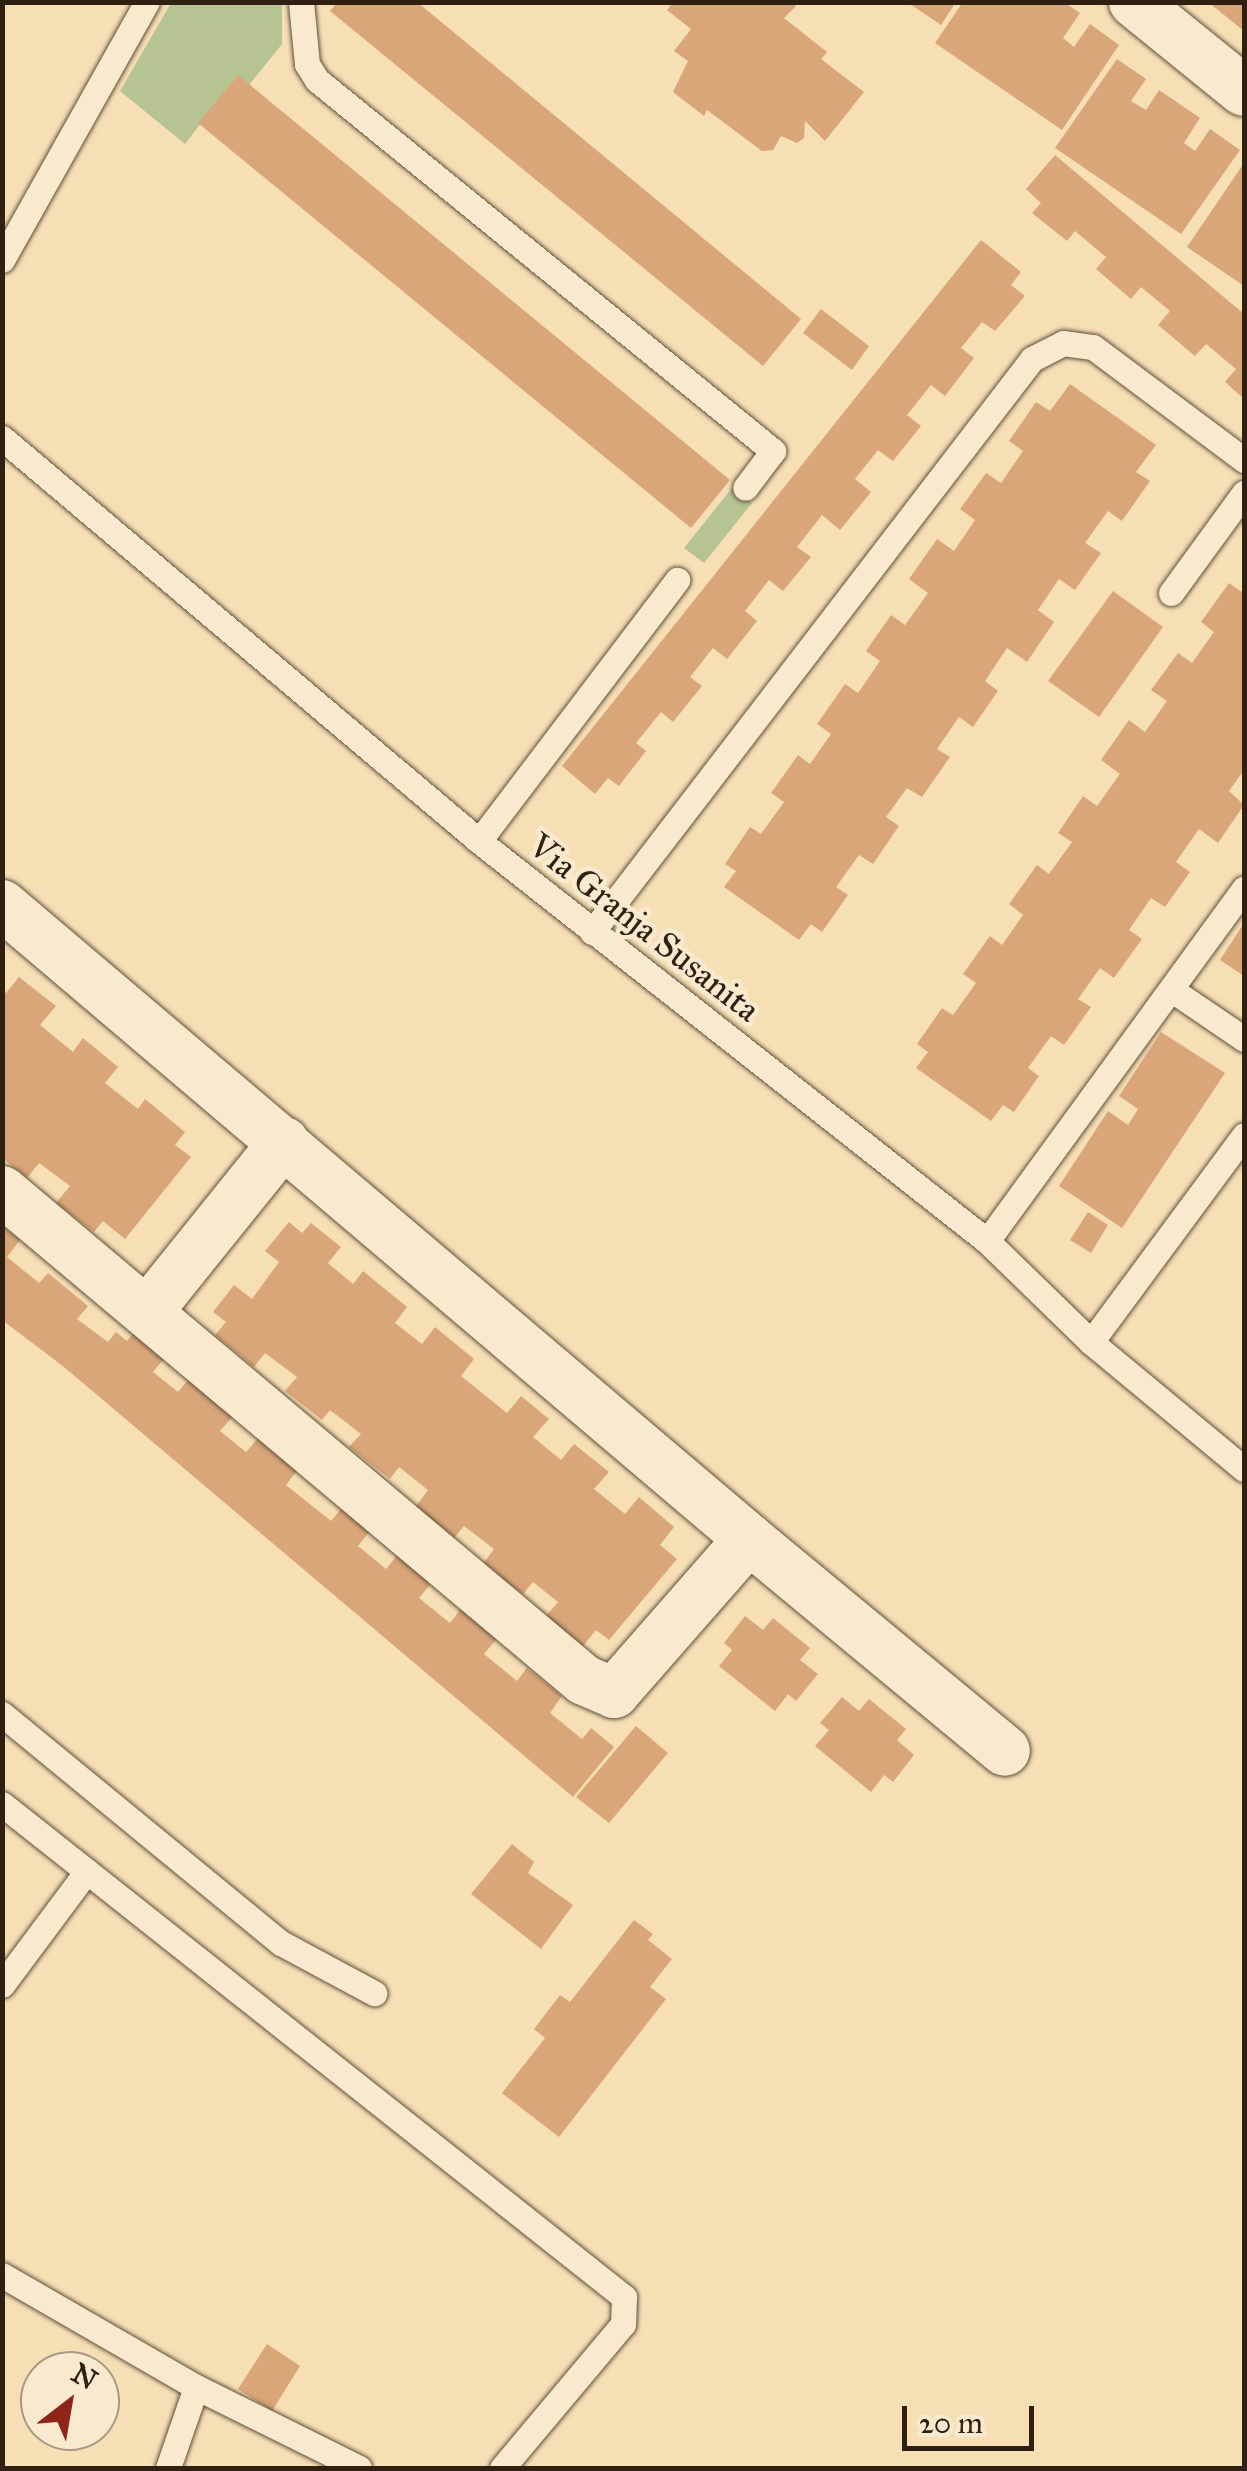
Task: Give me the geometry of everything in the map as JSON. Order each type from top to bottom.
[{"type":"street","points":[[1134,2],[1244,91]]},
{"type":"street","points":[[2,905],[748,1540],[1005,1751]]},
{"type":"street","points":[[148,1311],[284,1142]]},
{"type":"street","points":[[2,1191],[584,1680],[614,1693],[748,1540]]},
{"type":"lane","points":[[2,260],[147,2]]},
{"type":"lane","points":[[301,2],[307,64],[317,80],[774,451],[744,488]]},
{"type":"lane","points":[[592,932],[1032,359],[1063,342],[1094,348],[1244,460]]},
{"type":"lane","name":"Via Granja Susanita","points":[[2,438],[479,842],[986,1241],[1090,1342],[1244,1469]]},
{"type":"lane","points":[[1171,592],[1244,493]]},
{"type":"lane","points":[[479,842],[676,580]]},
{"type":"lane","points":[[986,1241],[1244,889]]},
{"type":"lane","points":[[1172,990],[1244,1039]]},
{"type":"lane","points":[[1090,1342],[1244,1136]]},
{"type":"lane","points":[[2,1714],[282,1942],[374,1993]]},
{"type":"lane","points":[[2,1804],[624,2297],[623,2324],[502,2468]]},
{"type":"lane","points":[[2,1985],[87,1871]]},
{"type":"lane","points":[[2,2275],[196,2387],[359,2468]]},
{"type":"lane","points":[[168,2468],[196,2387]]},
{"type":"green space","points":[[171,3],[282,3],[282,44],[249,85],[237,76],[185,144],[120,91]]},
{"type":"green space","points":[[732,488],[752,503],[704,563],[684,548]]},
{"type":"building","points":[[338,2],[417,2],[801,319],[763,366],[330,11]]},
{"type":"building","points":[[673,2],[792,2],[796,6],[784,18],[827,52],[821,59],[864,92],[825,141],[805,121],[804,138],[797,143],[781,136],[773,150],[762,151],[707,110],[704,116],[673,92],[688,61],[674,51],[691,29],[667,10]]},
{"type":"building","points":[[907,2],[956,2],[941,25]]},
{"type":"building","points":[[963,2],[1064,2],[1080,13],[1063,38],[1074,47],[1090,24],[1119,45],[1062,130],[935,43]]},
{"type":"building","points":[[1208,2],[1244,2],[1244,31]]},
{"type":"building","points":[[1117,59],[1146,79],[1131,101],[1146,110],[1159,90],[1200,118],[1184,143],[1195,151],[1210,129],[1240,150],[1181,234],[1055,148]]},
{"type":"building","points":[[238,75],[730,480],[691,528],[198,123]]},
{"type":"building","points":[[1055,155],[1244,314],[1244,399],[1225,382],[1236,369],[1206,344],[1195,356],[1158,325],[1170,311],[1141,287],[1131,299],[1096,269],[1106,257],[1075,231],[1067,241],[1032,213],[1041,203],[1026,189]]},
{"type":"building","points":[[1244,163],[1244,286],[1187,247]]},
{"type":"building","points":[[981,240],[1021,272],[1011,285],[1025,296],[995,331],[982,322],[961,348],[974,358],[945,396],[931,385],[907,415],[921,426],[893,461],[878,450],[855,479],[871,492],[840,530],[822,515],[797,547],[811,557],[783,591],[769,580],[745,611],[757,621],[727,659],[713,648],[690,677],[702,686],[673,722],[661,712],[636,743],[646,751],[619,786],[608,778],[595,794],[562,766]]},
{"type":"building","points":[[821,309],[869,346],[852,370],[803,333]]},
{"type":"building","points":[[1070,384],[1156,445],[1136,472],[1150,481],[1122,521],[1108,511],[1085,543],[1101,553],[1075,590],[1059,579],[1038,610],[1054,622],[1027,662],[1007,648],[985,681],[998,691],[973,727],[959,717],[937,749],[950,757],[922,797],[907,788],[886,817],[899,826],[873,864],[859,855],[836,887],[848,895],[822,932],[811,924],[799,940],[724,887],[736,871],[725,864],[750,827],[761,834],[784,802],[771,793],[798,755],[810,764],[831,734],[817,724],[845,684],[858,693],[880,661],[866,651],[891,615],[905,625],[928,593],[909,579],[937,539],[954,551],[975,520],[960,509],[986,473],[1001,483],[1023,451],[1009,441],[1036,402],[1050,411]]},
{"type":"building","points":[[1229,583],[1242,592],[1244,588],[1244,770],[1229,791],[1244,805],[1218,843],[1199,829],[1176,862],[1190,872],[1165,907],[1151,898],[1129,930],[1142,939],[1114,978],[1100,968],[1078,999],[1091,1007],[1064,1045],[1051,1036],[1028,1068],[1039,1076],[1014,1112],[1003,1105],[991,1121],[916,1068],[928,1052],[917,1044],[942,1008],[953,1015],[976,983],[963,974],[990,936],[1002,945],[1023,915],[1009,904],[1037,865],[1049,874],[1072,842],[1058,833],[1083,796],[1097,806],[1120,774],[1101,760],[1129,720],[1145,732],[1167,701],[1151,690],[1178,653],[1192,663],[1214,632],[1201,622]]},
{"type":"building","points":[[1113,591],[1163,627],[1099,717],[1048,681]]},
{"type":"building","points":[[1244,923],[1244,976],[1220,960]]},
{"type":"building","points":[[19,977],[56,1006],[40,1025],[73,1052],[83,1038],[118,1067],[105,1083],[138,1109],[145,1099],[185,1132],[175,1145],[191,1157],[125,1239],[103,1221],[94,1232],[56,1203],[70,1186],[39,1163],[27,1178],[2,1158],[2,990],[6,993]]},
{"type":"building","points":[[1161,1032],[1225,1073],[1122,1228],[1059,1186],[1108,1111],[1128,1125],[1138,1109],[1119,1096]]},
{"type":"building","points":[[1088,1212],[1108,1225],[1091,1253],[1070,1240]]},
{"type":"building","points":[[289,1222],[302,1233],[311,1223],[341,1247],[328,1263],[353,1284],[363,1271],[407,1307],[395,1323],[422,1344],[435,1327],[474,1359],[461,1376],[507,1413],[521,1396],[549,1419],[533,1437],[561,1460],[574,1444],[609,1472],[594,1489],[625,1514],[639,1497],[674,1527],[660,1545],[677,1559],[609,1640],[596,1630],[583,1646],[546,1616],[558,1602],[533,1582],[523,1594],[483,1564],[494,1549],[464,1526],[453,1539],[414,1509],[428,1490],[399,1467],[390,1479],[349,1447],[361,1434],[330,1410],[322,1420],[285,1391],[297,1377],[265,1353],[254,1367],[215,1335],[226,1322],[213,1312],[234,1285],[252,1299],[279,1262],[265,1251]]},
{"type":"building","points":[[2,1226],[20,1240],[7,1257],[39,1283],[48,1273],[88,1306],[77,1319],[108,1342],[116,1332],[127,1341],[136,1330],[166,1356],[153,1372],[178,1392],[188,1380],[233,1416],[220,1431],[246,1452],[260,1436],[299,1468],[286,1485],[331,1521],[345,1504],[373,1527],[358,1546],[386,1569],[399,1553],[434,1580],[419,1598],[450,1623],[463,1606],[500,1635],[484,1654],[517,1681],[527,1668],[562,1696],[550,1713],[582,1739],[591,1728],[614,1747],[573,1797],[64,1367],[2,1320]]},
{"type":"building","points":[[745,1616],[763,1630],[773,1618],[810,1648],[800,1660],[818,1674],[796,1701],[788,1694],[775,1711],[719,1666],[732,1650],[724,1643]]},
{"type":"building","points":[[842,1697],[859,1711],[869,1699],[906,1729],[897,1740],[914,1755],[893,1782],[884,1775],[871,1792],[815,1746],[829,1730],[820,1723]]},
{"type":"building","points":[[636,1726],[668,1753],[609,1823],[576,1797]]},
{"type":"building","points":[[512,1844],[534,1862],[528,1873],[573,1905],[541,1949],[471,1894]]},
{"type":"building","points":[[634,1920],[653,1934],[648,1940],[672,1959],[650,1987],[666,1999],[559,2137],[502,2093],[545,2038],[534,2029],[560,1995],[570,2002]]},
{"type":"building","points":[[267,2344],[300,2366],[272,2411],[238,2389]]}]
